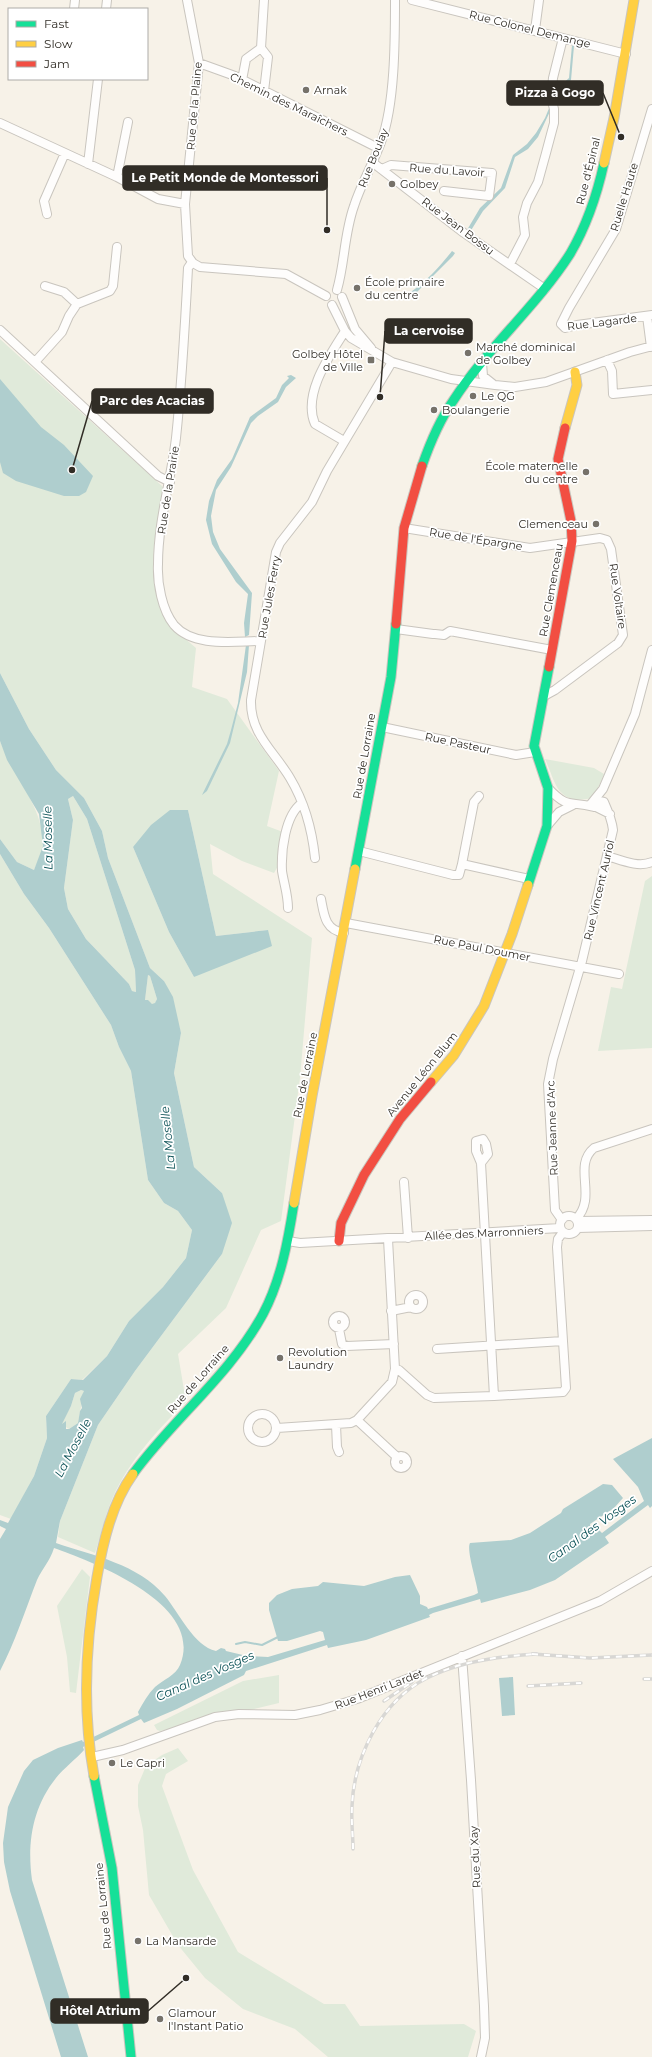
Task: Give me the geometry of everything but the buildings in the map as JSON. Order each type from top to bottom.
[{"type":"main road","name":"Rue d'Épinal","points":[[467,381],[544,289],[570,253],[588,217],[596,198],[626,54],[634,0]]},
{"type":"main road","name":"Rue Clemenceau","points":[[548,788],[534,746],[572,541],[571,521],[558,459],[560,445],[577,384],[576,372]]},
{"type":"main road","name":"Rue de Lorraine","points":[[131,2057],[112,1868],[88,1733],[85,1676],[92,1602],[96,1581],[104,1545],[121,1494],[137,1468],[227,1364],[262,1315],[275,1286],[288,1241],[314,1088],[391,677],[404,528],[434,433],[453,400],[467,381]]},
{"type":"main road","name":"Avenue Léon Blum","points":[[339,1241],[341,1224],[364,1175],[400,1119],[441,1072],[465,1040],[484,1006],[505,953],[547,826],[548,788]]},
{"type":"street","name":"Rue de la Plaine","points":[[187,0],[199,63],[185,204],[188,256],[192,262]]},
{"type":"street","points":[[264,0],[261,48],[268,57],[264,91]]},
{"type":"street","name":"Rue Boulay","points":[[337,290],[346,232],[378,148],[388,116],[395,21],[394,0]]},
{"type":"street","name":"Rue Colonel Demange","points":[[412,0],[626,54]]},
{"type":"street","points":[[535,30],[539,0]]},
{"type":"street","points":[[510,264],[525,235],[523,217],[527,203],[538,182],[554,123],[554,109],[551,97],[553,78],[563,38]]},
{"type":"street","points":[[242,80],[246,59],[261,48]]},
{"type":"street","name":"Chemin des Maraîchers","points":[[199,63],[242,80],[378,148]]},
{"type":"street","points":[[88,164],[98,80]]},
{"type":"street","name":"Ruelle Haute","points":[[562,322],[616,229],[652,108]]},
{"type":"street","points":[[117,177],[128,122]]},
{"type":"street","points":[[0,123],[117,177],[158,199],[185,204]]},
{"type":"street","points":[[47,214],[44,201],[65,153]]},
{"type":"street","name":"Rue Jean Bossu","points":[[372,162],[464,233],[544,289]]},
{"type":"street","name":"Rue du Lavoir","points":[[382,169],[391,165],[492,173],[489,196],[444,191]]},
{"type":"street","points":[[35,362],[62,332],[69,316],[77,304],[110,291],[113,286],[117,247]]},
{"type":"street","points":[[192,262],[200,267],[286,274],[326,296],[326,300],[332,305],[345,331],[356,342],[392,362],[467,381],[495,386],[522,387],[546,382],[651,346]]},
{"type":"street","name":"Rue de la Prairie","points":[[192,262],[188,268],[178,414],[158,564],[160,590],[169,616],[174,625],[196,638],[211,641],[261,641]]},
{"type":"street","points":[[45,286],[64,292],[77,304]]},
{"type":"street","points":[[326,296],[330,290],[337,290],[342,297],[355,329],[376,353]]},
{"type":"street","points":[[332,305],[338,303],[342,297]]},
{"type":"street","name":"Rue Lagarde","points":[[562,322],[562,327],[565,328],[650,316],[651,346]]},
{"type":"street","points":[[0,330],[158,476],[170,482]]},
{"type":"street","points":[[344,442],[315,424],[311,409],[319,374],[345,331]]},
{"type":"street","points":[[607,360],[612,371],[613,394],[652,390]]},
{"type":"street","name":"Rue Jules Ferry","points":[[315,858],[310,824],[302,803],[290,778],[261,738],[254,724],[251,700],[276,552],[280,543],[312,502],[344,442],[392,362]]},
{"type":"street","points":[[482,363],[483,376],[495,386]]},
{"type":"street","name":"Rue de l'Épargne","points":[[404,528],[530,548],[572,541]]},
{"type":"street","name":"Rue Voltaire","points":[[544,696],[618,643],[623,635],[612,548],[607,540],[600,538],[572,541]]},
{"type":"street","points":[[396,628],[444,635],[450,631],[552,650]]},
{"type":"street","points":[[596,804],[635,714],[652,650]]},
{"type":"street","name":"Rue Pasteur","points":[[382,728],[516,755],[535,752]]},
{"type":"street","points":[[548,788],[560,801],[559,812],[548,805]]},
{"type":"street","points":[[359,851],[453,875],[459,875],[474,802],[480,796]]},
{"type":"street","points":[[548,805],[560,801]]},
{"type":"street","name":"Rue Vincent Auriol","points":[[560,801],[573,805],[596,804],[610,814],[613,830],[579,966]]},
{"type":"street","points":[[288,908],[288,897],[282,869],[284,846],[288,820],[296,807],[302,803]]},
{"type":"street","name":"Avenue Léon Blum","points":[[547,826],[559,812],[573,805]]},
{"type":"street","points":[[607,856],[631,863],[643,864],[652,862]]},
{"type":"street","points":[[462,864],[529,879]]},
{"type":"street","points":[[321,899],[327,923],[334,930],[344,933]]},
{"type":"street","name":"Rue Paul Doumer","points":[[346,922],[619,974]]},
{"type":"street","name":"Rue Jeanne d'Arc","points":[[562,1227],[555,1210],[548,1084],[552,1062],[579,966]]},
{"type":"street","points":[[562,1227],[572,1234],[585,1207],[585,1162],[589,1152],[594,1148],[652,1129]]},
{"type":"street","points":[[481,1163],[494,1396]]},
{"type":"street","points":[[404,1182],[408,1238]]},
{"type":"street","points":[[395,1369],[427,1395],[434,1398],[563,1392],[566,1388],[557,1247],[562,1227],[569,1216],[577,1223],[590,1229],[652,1226]]},
{"type":"street","points":[[577,1223],[652,1220]]},
{"type":"street","name":"Allée des Marronniers","points":[[288,1241],[300,1243],[408,1238],[562,1227]]},
{"type":"street","points":[[276,1428],[351,1423],[357,1420],[392,1382],[395,1369],[388,1239]]},
{"type":"street","points":[[391,1311],[411,1307]]},
{"type":"street","points":[[339,1329],[342,1344],[347,1346],[394,1344]]},
{"type":"street","points":[[437,1349],[563,1341]]},
{"type":"street","points":[[357,1420],[397,1457]]},
{"type":"street","points":[[336,1425],[337,1447],[339,1452]]},
{"type":"street","name":"Rue Henri Lardet","points":[[92,1755],[108,1754],[215,1717],[239,1714],[295,1715],[320,1710],[357,1699],[600,1601],[642,1579],[652,1571]]},
{"type":"street","name":"Rue du Xay","points":[[462,1656],[471,1780],[484,2006],[484,2038],[481,2057]]},
{"type":"green space","points":[[0,339],[162,486],[164,490],[154,544],[153,574],[160,602],[169,625],[196,648],[192,687],[227,699],[279,771],[267,826],[283,832],[278,866],[274,873],[242,861],[210,844],[213,874],[312,938],[300,1078],[281,1221],[261,1230],[226,1308],[178,1354],[186,1402],[155,1434],[127,1471],[110,1504],[95,1553],[58,1537],[60,1521],[98,1425],[135,1371],[222,1254],[222,1193],[194,1167],[174,1073],[181,1033],[164,981],[150,968],[108,858],[102,831],[84,798],[56,770],[29,729],[0,673]],"holes":[[[188,810],[216,936],[268,930],[194,977],[169,932],[133,847]]]},
{"type":"green space","points":[[0,741],[12,767],[33,804],[42,830],[43,847],[40,858],[34,870],[17,862],[0,839]]},
{"type":"green space","points":[[545,759],[594,768],[604,774],[592,798],[580,800],[571,799],[565,796],[555,784]]},
{"type":"green space","points":[[73,796],[87,819],[135,970],[136,992],[132,991],[129,984],[86,939],[68,909],[64,888],[73,820],[68,799]]},
{"type":"green space","points":[[0,854],[24,894],[49,928],[111,1025],[119,1047],[131,1071],[148,1180],[164,1203],[178,1211],[192,1230],[186,1258],[163,1287],[129,1321],[107,1356],[82,1380],[71,1379],[46,1416],[47,1438],[34,1476],[11,1519],[0,1515]]},
{"type":"green space","points":[[652,876],[652,1048],[598,1051],[611,987],[622,989],[645,881]]},
{"type":"green space","points":[[148,975],[150,976],[157,999],[155,1004],[145,1000]]},
{"type":"green space","points":[[81,1390],[84,1391],[78,1423],[69,1429],[61,1424],[71,1406],[75,1393]]},
{"type":"green space","points":[[82,1569],[90,1577],[76,1693],[70,1692],[67,1657],[57,1606]]},
{"type":"green space","points":[[279,1675],[279,1703],[160,1731],[157,1730],[154,1725],[243,1681]]},
{"type":"green space","points":[[178,1748],[188,1761],[166,1774],[162,1786],[193,1870],[238,1952],[324,2004],[345,2004],[360,2026],[464,2024],[476,2031],[468,2057],[328,2057],[295,2029],[243,2009],[205,1978],[178,1945],[149,1895],[143,1830],[138,1806],[138,1785],[146,1766],[162,1755]]},
{"type":"water","points":[[572,45],[574,46],[571,80],[560,90],[538,137],[528,149],[515,157],[505,188],[483,211],[470,232],[467,230],[480,208],[501,188],[513,155],[527,144],[536,133],[545,118],[557,89],[569,78]]},
{"type":"water","points":[[452,251],[455,253],[453,256],[414,295],[406,299],[405,295],[424,282]]},
{"type":"water","points":[[291,375],[296,378],[286,387],[278,402],[258,416],[251,423],[231,467],[216,490],[211,516],[213,532],[220,549],[252,593],[249,635],[245,637],[244,623],[248,594],[236,582],[212,544],[206,520],[209,501],[217,480],[232,459],[250,417],[276,398],[282,385],[289,378],[287,376]]},
{"type":"water","points":[[0,379],[41,427],[64,445],[93,476],[86,492],[79,496],[64,496],[16,481],[3,473],[0,462]]},
{"type":"water","points":[[246,645],[249,645],[247,672],[230,743],[207,791],[202,795],[227,744],[238,703]]},
{"type":"water","points":[[0,673],[29,729],[56,770],[84,798],[102,831],[108,858],[150,968],[164,981],[173,997],[181,1033],[174,1073],[194,1167],[222,1193],[232,1223],[222,1254],[135,1371],[98,1425],[60,1521],[56,1543],[115,1562],[142,1576],[165,1596],[194,1636],[208,1648],[216,1651],[221,1648],[225,1649],[226,1651],[247,1656],[268,1657],[325,1640],[323,1632],[320,1631],[287,1641],[278,1641],[269,1610],[269,1603],[277,1595],[292,1589],[318,1586],[323,1582],[364,1586],[395,1577],[410,1575],[420,1596],[420,1604],[428,1609],[474,1595],[478,1593],[469,1552],[470,1543],[511,1540],[530,1533],[561,1513],[563,1509],[603,1484],[612,1485],[623,1498],[614,1508],[590,1524],[591,1530],[594,1533],[597,1533],[599,1530],[602,1533],[644,1501],[638,1487],[613,1459],[652,1438],[652,1506],[650,1508],[648,1505],[605,1537],[609,1543],[555,1580],[530,1590],[481,1603],[480,1599],[433,1613],[429,1615],[430,1617],[366,1640],[328,1648],[327,1645],[246,1671],[244,1675],[177,1709],[144,1723],[141,1719],[83,1747],[84,1750],[56,1778],[41,1802],[33,1827],[30,1853],[32,1880],[88,2057],[61,2057],[10,1891],[4,1862],[3,1843],[8,1807],[24,1771],[33,1760],[58,1748],[82,1740],[83,1742],[139,1715],[138,1712],[152,1690],[178,1669],[180,1665],[183,1643],[177,1623],[162,1605],[142,1589],[94,1564],[54,1548],[37,1580],[15,1638],[0,1671],[0,1539],[6,1529],[0,1526],[0,1520],[8,1523],[34,1476],[47,1438],[46,1416],[71,1379],[83,1380],[107,1356],[129,1321],[163,1287],[186,1258],[192,1230],[178,1211],[164,1203],[148,1180],[131,1071],[119,1047],[111,1025],[49,928],[24,894],[0,854],[0,839],[17,862],[34,870],[43,846],[39,814],[7,760],[0,741]],"holes":[[[73,796],[87,819],[135,970],[136,992],[132,991],[129,984],[86,939],[68,909],[64,888],[73,820],[68,799]],[[148,975],[150,976],[157,999],[155,1003],[152,1004],[148,1000],[145,1000]],[[81,1390],[84,1391],[80,1399],[82,1408],[78,1423],[69,1429],[66,1429],[66,1421],[62,1424],[71,1406],[75,1393]]]},
{"type":"water","points":[[170,810],[188,810],[216,936],[268,930],[272,946],[194,977],[169,932],[133,847],[151,825]]},
{"type":"water","points":[[513,1677],[515,1715],[502,1716],[499,1678]]},
{"type":"waterway","name":"Canal des Vosges","points":[[236,1644],[245,1642],[262,1645],[278,1637]]},
{"type":"railway","points":[[532,1654],[590,1658],[652,1655]]},
{"type":"railway","points":[[353,1849],[352,1806],[358,1769],[364,1750],[373,1732],[396,1701],[411,1688],[427,1678],[453,1667],[480,1660],[537,1654]]},
{"type":"railway","points":[[644,1679],[652,1679]]},
{"type":"railway","points":[[384,1701],[412,1682]]},
{"type":"railway","points":[[528,1686],[581,1683]]},
{"type":"traffic: fast","points":[[422,466],[439,424],[466,382],[542,292],[570,254],[582,232],[591,210],[604,163]]},
{"type":"traffic: fast","points":[[355,869],[391,677],[396,624]]},
{"type":"traffic: fast","points":[[528,885],[547,826],[548,788],[534,746],[549,667]]},
{"type":"traffic: fast","points":[[133,1474],[166,1434],[218,1377],[250,1336],[263,1314],[275,1288],[286,1246],[294,1203]]},
{"type":"traffic: fast","points":[[94,1776],[112,1868],[131,2057]]},
{"type":"traffic: slow","points":[[604,163],[614,118],[634,0]]},
{"type":"traffic: slow","points":[[565,428],[577,385],[575,372]]},
{"type":"traffic: slow","points":[[294,1203],[312,1096],[355,869]]},
{"type":"traffic: slow","points":[[431,1082],[454,1055],[484,1006],[512,934],[528,885]]},
{"type":"traffic: slow","points":[[94,1776],[90,1751],[86,1676],[93,1602],[102,1550],[109,1523],[119,1497],[133,1474]]},
{"type":"traffic: jam","points":[[549,667],[572,541],[571,521],[558,459],[565,428]]},
{"type":"traffic: jam","points":[[396,624],[404,528],[422,466]]},
{"type":"traffic: jam","points":[[339,1241],[341,1223],[364,1175],[400,1119],[431,1082]]},
{"type":"place","name":"Arnak","points":[[306,90]]},
{"type":"place","name":"Pizza à Gogo","points":[[621,137]]},
{"type":"place","name":"Golbey","points":[[392,184]]},
{"type":"place","name":"Le Petit Monde de Montessori","points":[[327,230]]},
{"type":"place","name":"École primaire du centre","points":[[357,288]]},
{"type":"place","name":"Marché dominical de Golbey","points":[[468,353]]},
{"type":"place","name":"Golbey Hôtel de Ville","points":[[371,360]]},
{"type":"place","name":"Le QG","points":[[473,396]]},
{"type":"place","name":"La cervoise","points":[[380,397]]},
{"type":"place","name":"Boulangerie","points":[[434,410]]},
{"type":"place","name":"Parc des Acacias","points":[[72,470]]},
{"type":"place","name":"École maternelle du centre","points":[[586,472]]},
{"type":"place","name":"Clemenceau","points":[[596,524]]},
{"type":"place","name":"Revolution Laundry","points":[[280,1358]]},
{"type":"place","name":"Le Capri","points":[[112,1763]]},
{"type":"place","name":"La Mansarde","points":[[138,1941]]},
{"type":"place","name":"Hôtel Atrium","points":[[186,1978]]},
{"type":"place","name":"Glamour l'Instant Patio","points":[[160,2019]]},
{"type":"water label","name":"La Moselle","points":[[48,838]]},
{"type":"water label","name":"La Moselle","points":[[168,1138]]},
{"type":"water label","name":"La Moselle","points":[[73,1448]]}]
